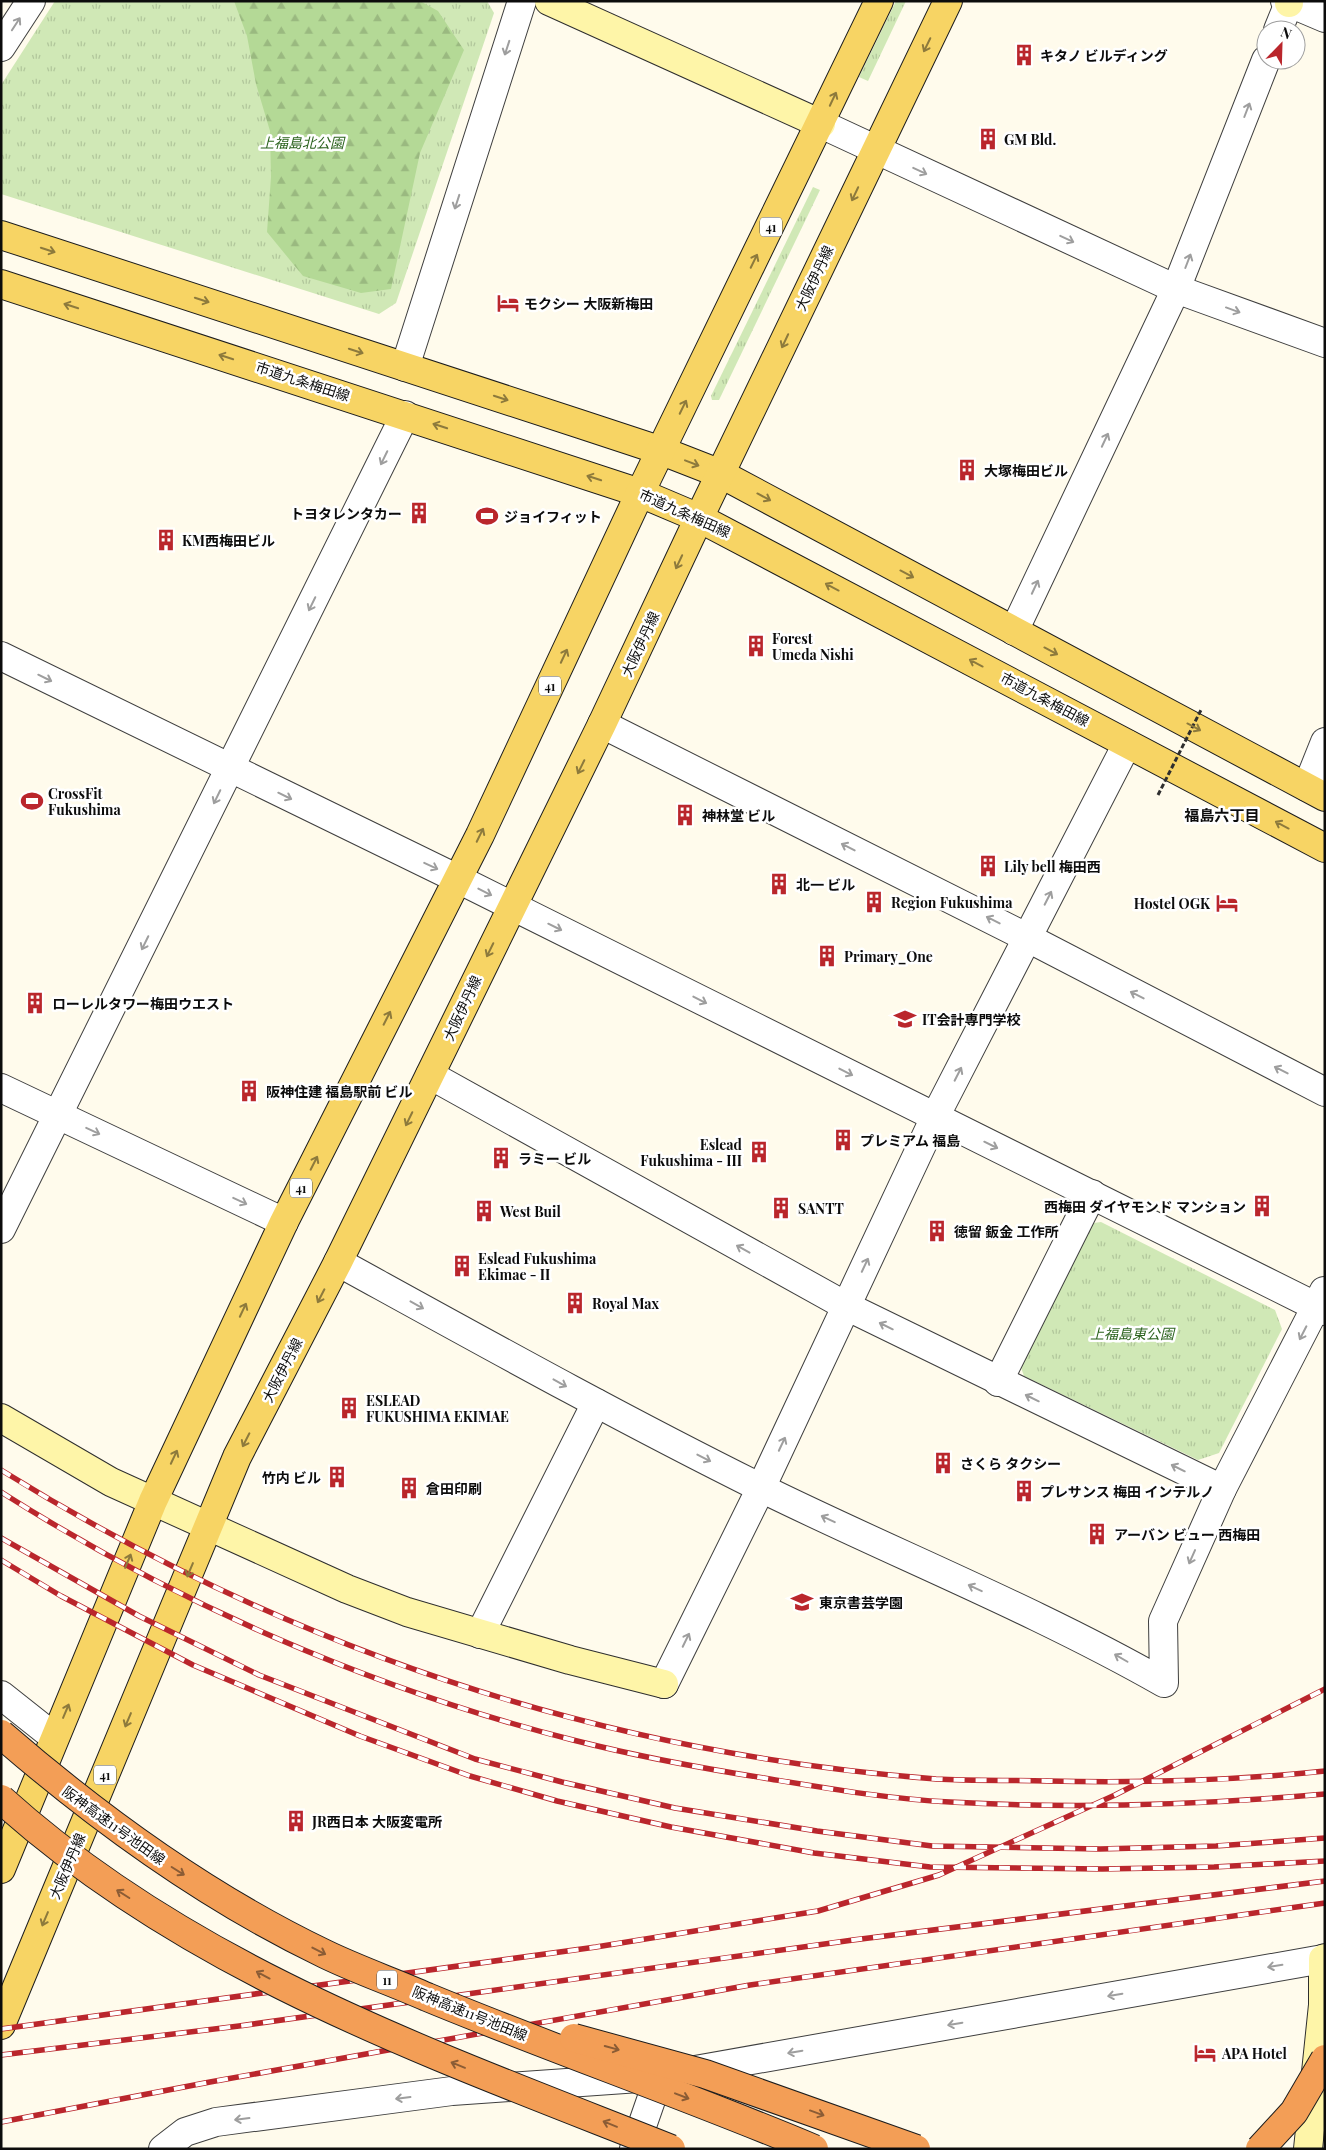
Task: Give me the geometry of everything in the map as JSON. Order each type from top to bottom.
[{"type":"highway","name":"阪神高速11号池田線","points":[[1,1734],[63,1788],[144,1849],[232,1904],[325,1954],[463,2011],[814,2149]]},
{"type":"highway","points":[[1,1800],[31,1826],[117,1890],[206,1945],[298,1994],[432,2054],[671,2149]]},
{"type":"highway","name":"11","points":[[463,2011],[697,2072],[916,2149]]},
{"type":"highway","points":[[1260,2149],[1294,2112],[1325,2059]]},
{"type":"main road","name":"41","points":[[3,1858],[153,1501],[284,1222],[458,878],[640,493],[821,124],[879,1]]},
{"type":"main road","name":"大阪伊丹線","points":[[1,2025],[237,1457],[338,1262],[511,906],[602,724],[948,1]]},
{"type":"main road","points":[[1,235],[662,451],[721,474],[1316,792]]},
{"type":"main road","name":"市道九条梅田線","points":[[1,284],[640,493],[699,518],[1325,848]]},
{"type":"street","points":[[1,47],[31,1]]},
{"type":"street","points":[[405,367],[522,1]]},
{"type":"street","points":[[549,1],[821,124],[1176,289],[1325,343]]},
{"type":"street","points":[[1282,20],[1288,2],[1325,18]]},
{"type":"street","points":[[1014,631],[1176,289],[1262,70]]},
{"type":"street","points":[[1,1229],[231,770],[405,415]]},
{"type":"street","points":[[1,656],[231,770],[458,878],[1092,1194],[1322,1302],[1222,1489],[1163,1621],[1164,1682],[1104,1648],[762,1488],[596,1403],[338,1262]]},
{"type":"street","points":[[602,724],[1028,938],[1325,1092]]},
{"type":"street","points":[[1316,792],[1325,742]]},
{"type":"street","points":[[1,1418],[111,1482],[347,1589],[407,1612],[480,1634],[664,1684],[762,1488],[935,1117],[1127,744]]},
{"type":"street","points":[[430,1075],[846,1306],[998,1382],[1222,1489]]},
{"type":"street","points":[[1,1088],[284,1222]]},
{"type":"street","points":[[998,1382],[1092,1194]]},
{"type":"street","points":[[480,1634],[596,1403]]},
{"type":"street","points":[[1,1695],[54,1737]]},
{"type":"street","points":[[163,2149],[185,2132],[216,2122],[452,2092],[658,2077],[1324,1959],[1323,2005],[1308,2149]]},
{"type":"street","points":[[634,2149],[658,2077]]},
{"type":"path","points":[[1158,795],[1202,708]]},
{"type":"green space","name":"上福島北公園","points":[[55,1],[487,1],[494,13],[396,303],[379,314],[1,194],[1,85]]},
{"type":"green space","points":[[234,1],[420,1],[438,11],[464,50],[420,153],[391,289],[361,293],[303,276],[267,232],[271,177],[270,131],[256,84],[247,36]]},
{"type":"green space","points":[[896,1],[906,1],[868,81],[859,77]]},
{"type":"green space","points":[[813,187],[820,190],[719,400],[712,400],[711,396]]},
{"type":"green space","name":"上福島東公園","points":[[1101,1222],[1275,1310],[1282,1329],[1219,1453],[1198,1460],[1024,1376],[1019,1362],[1087,1224]]},
{"type":"railway","points":[[1,1470],[110,1533],[221,1590],[334,1639],[449,1682],[567,1717],[688,1745],[811,1766],[950,1780],[1151,1781],[1221,1779],[1325,1771]]},
{"type":"railway","points":[[1,1492],[136,1570],[206,1606],[277,1639],[423,1695],[498,1719],[620,1751],[716,1770],[833,1789],[880,1796],[950,1802],[1138,1805],[1325,1794]]},
{"type":"railway","points":[[1,1538],[139,1616],[259,1675],[475,1759],[562,1782],[675,1808],[817,1831],[932,1846],[1100,1849],[1216,1846],[1325,1838]]},
{"type":"railway","points":[[1,1560],[61,1596],[193,1665],[360,1736],[470,1776],[557,1801],[671,1827],[814,1853],[930,1867],[1102,1869],[1214,1867],[1325,1861]]},
{"type":"railway","points":[[1,2029],[596,1947],[818,1911],[939,1875],[1115,1795],[1325,1689]]},
{"type":"railway","points":[[1,2055],[239,2026],[853,1940],[1325,1881]]},
{"type":"railway","points":[[1,2122],[210,2082],[750,1985],[1325,1903]]},
{"type":"place","name":"キタノ ビルディング","points":[[1024,55]]},
{"type":"place","name":"GM Bld.","points":[[988,139]]},
{"type":"place","name":"モクシー 大阪新梅田","points":[[508,303]]},
{"type":"place","name":"大塚梅田ビル","points":[[967,470]]},
{"type":"place","name":"トヨタレンタカー","points":[[419,513]]},
{"type":"place","name":"ジョイフィット","points":[[487,516]]},
{"type":"place","name":"KM西梅田ビル","points":[[166,540]]},
{"type":"place","name":"Forest Umeda Nishi","points":[[756,646]]},
{"type":"place","name":"CrossFit Fukushima","points":[[32,801]]},
{"type":"place","name":"神林堂 ビル","points":[[685,815]]},
{"type":"place","name":"Lily bell 梅田西","points":[[988,866]]},
{"type":"place","name":"北一 ビル","points":[[779,884]]},
{"type":"place","name":"Region Fukushima","points":[[874,902]]},
{"type":"place","name":"Hostel OGK","points":[[1227,903]]},
{"type":"place","name":"Primary_One","points":[[827,956]]},
{"type":"place","name":"ローレルタワー梅田ウエスト","points":[[35,1003]]},
{"type":"place","name":"IT会計専門学校","points":[[905,1019]]},
{"type":"place","name":"阪神住建 福島駅前 ビル","points":[[249,1091]]},
{"type":"place","name":"プレミアム 福島","points":[[843,1140]]},
{"type":"place","name":"Eslead Fukushima - III","points":[[759,1152]]},
{"type":"place","name":"ラミー ビル","points":[[501,1158]]},
{"type":"place","name":"西梅田 ダイヤモンド マンション","points":[[1262,1206]]},
{"type":"place","name":"SANTT","points":[[781,1208]]},
{"type":"place","name":"West Buil","points":[[484,1211]]},
{"type":"place","name":"徳留 鈑金 工作所","points":[[937,1231]]},
{"type":"place","name":"Eslead Fukushima Ekimae - II","points":[[462,1266]]},
{"type":"place","name":"Royal Max","points":[[575,1303]]},
{"type":"place","name":"ESLEAD FUKUSHIMA EKIMAE","points":[[349,1408]]},
{"type":"place","name":"さくら タクシー","points":[[943,1463]]},
{"type":"place","name":"竹内 ビル","points":[[337,1477]]},
{"type":"place","name":"倉田印刷","points":[[409,1488]]},
{"type":"place","name":"プレサンス 梅田 インテルノ","points":[[1024,1491]]},
{"type":"place","name":"アーバン ビュー 西梅田","points":[[1097,1534]]},
{"type":"place","name":"東京書芸学園","points":[[802,1602]]},
{"type":"place","name":"JR西日本 大阪変電所","points":[[296,1821]]},
{"type":"place","name":"APA Hotel","points":[[1205,2053]]},
{"type":"district","name":"福島六丁目","points":[[1222,815]]}]
